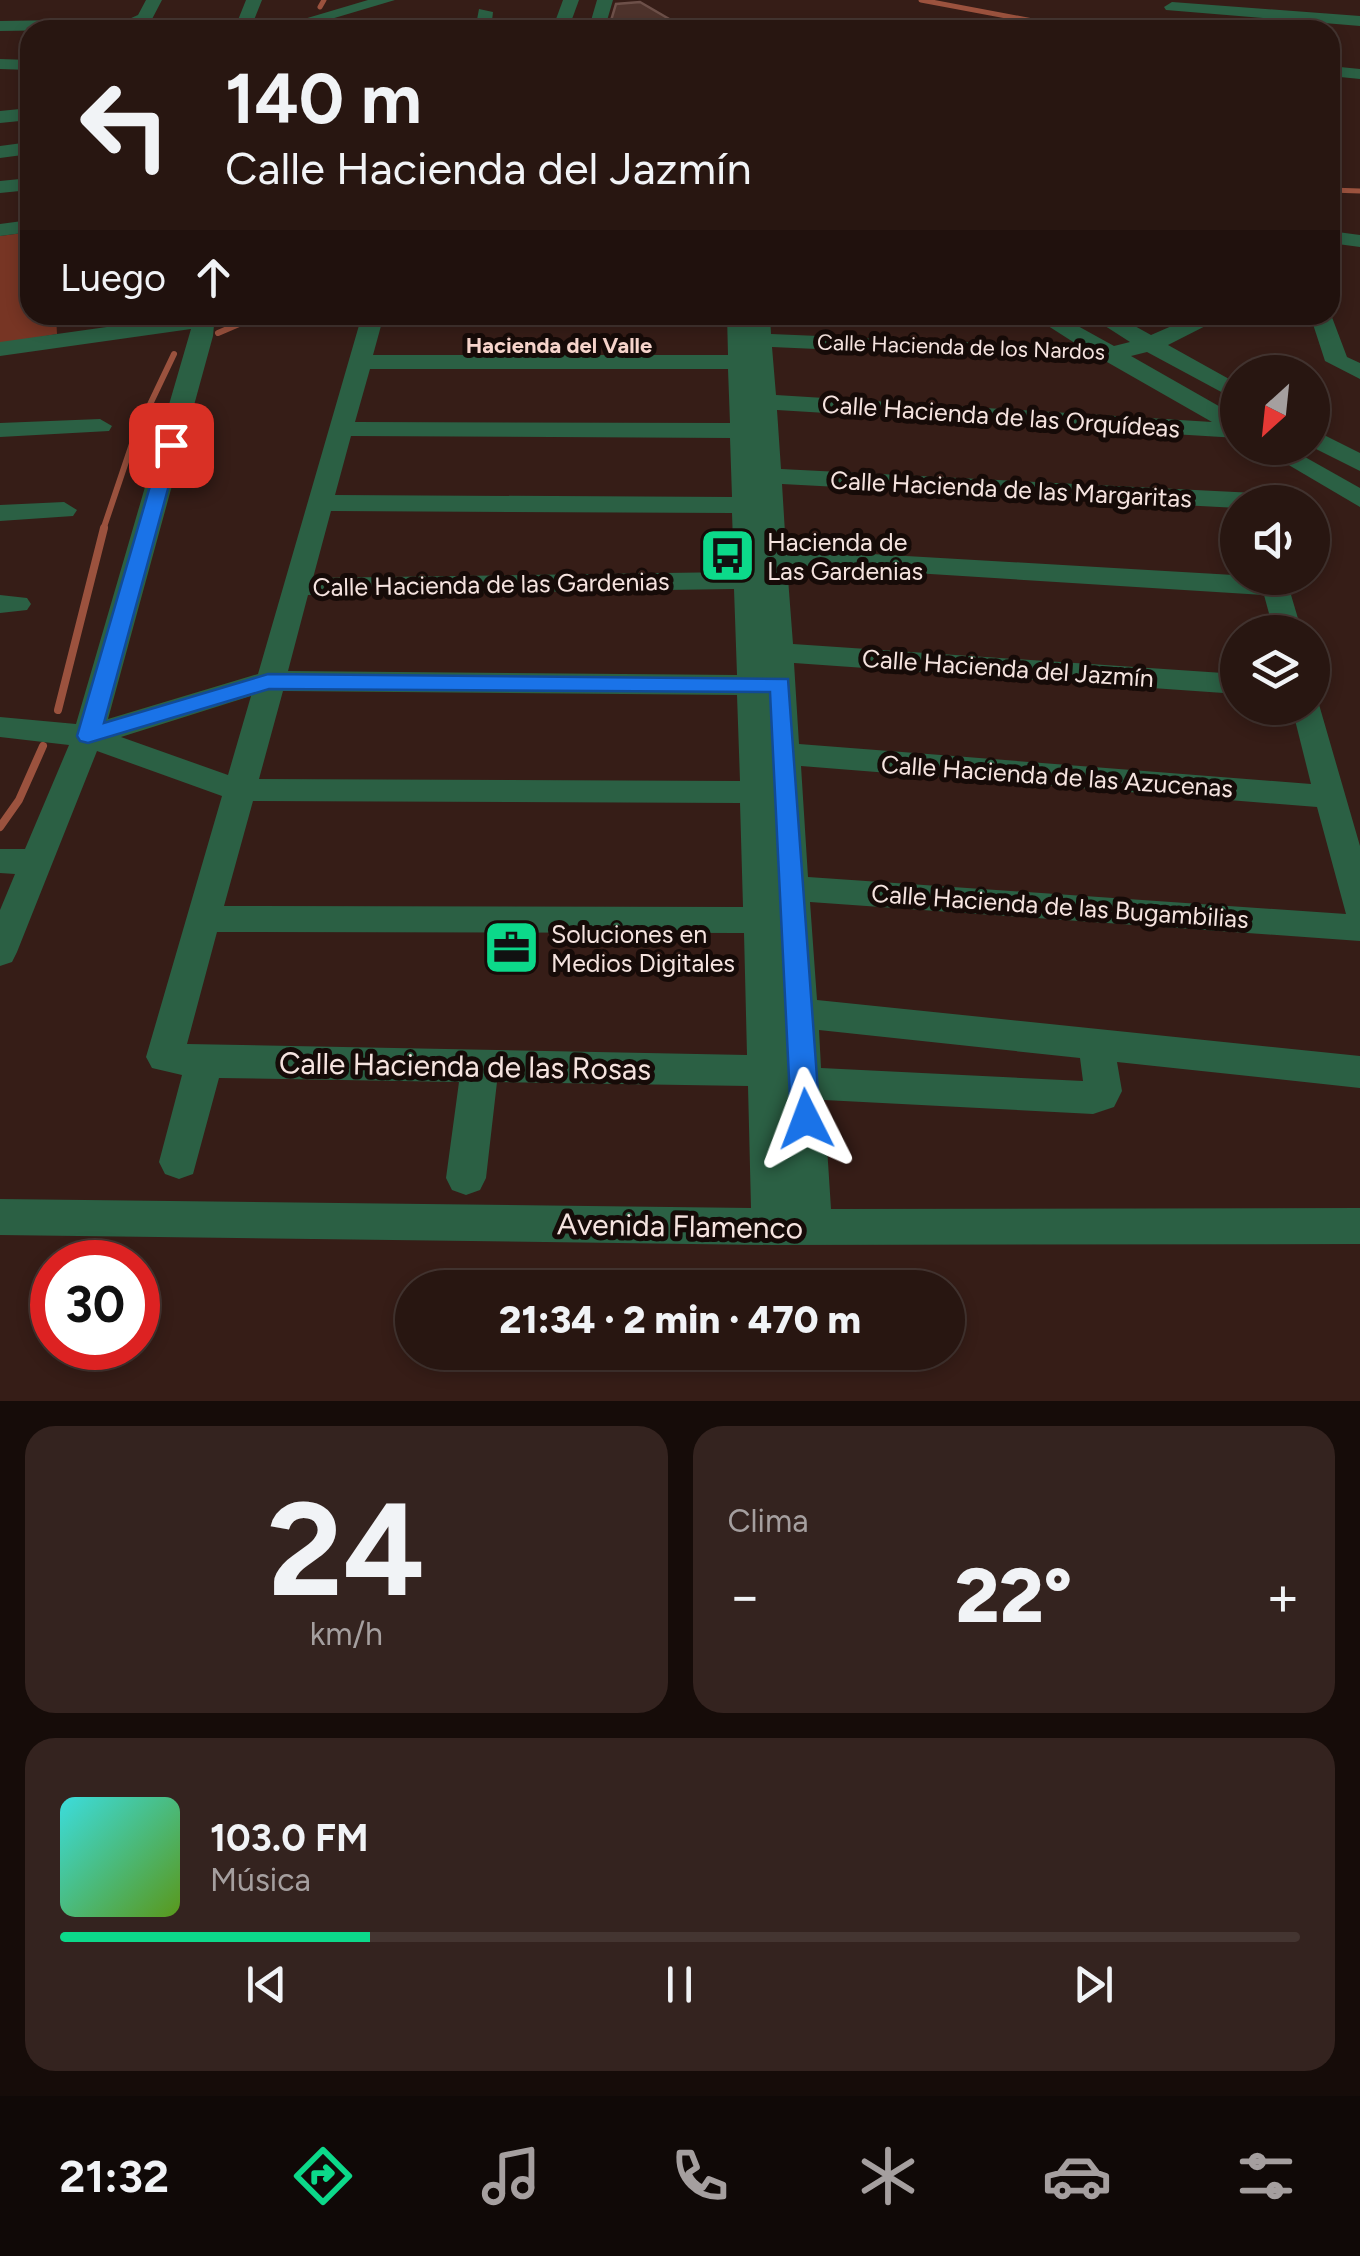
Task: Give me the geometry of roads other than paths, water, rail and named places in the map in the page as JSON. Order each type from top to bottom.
[{"type":"street","points":[[313,20],[402,0]]},
{"type":"street","points":[[1165,3],[1360,21]]},
{"type":"street","points":[[1165,3],[1191,20]]},
{"type":"street","points":[[44,20],[81,20]]},
{"type":"street","points":[[0,350],[75,327],[101,325]]},
{"type":"street","points":[[0,952],[88,736],[202,325]]},
{"type":"street","points":[[201,920],[369,325]]},
{"type":"street","points":[[1058,325],[1220,419]]},
{"type":"street","points":[[1117,325],[1220,384]]},
{"type":"street","name":"Calle Hacienda de los Nardos","points":[[359,362],[753,339],[1108,355],[1150,344],[1193,325]]},
{"type":"street","points":[[1325,325],[1338,360],[1360,372]]},
{"type":"street","points":[[753,339],[758,421],[768,476],[756,563],[766,684],[784,754],[770,898],[766,1071],[792,1227]]},
{"type":"street","points":[[758,421],[745,505],[778,653],[766,684],[756,792],[770,898],[799,1014],[804,1083],[792,1227]]},
{"type":"street","name":"Calle Hacienda de las Orquídeas","points":[[340,429],[758,421],[1220,429]]},
{"type":"street","points":[[0,430],[100,426]]},
{"type":"street","points":[[1330,454],[1360,464]]},
{"type":"street","points":[[1321,465],[1360,500]]},
{"type":"street","points":[[1248,473],[1251,485]]},
{"type":"street","name":"Calle Hacienda de las Margaritas","points":[[768,476],[1220,500]]},
{"type":"street","points":[[319,503],[745,505]]},
{"type":"street","points":[[0,514],[64,510]]},
{"type":"street","name":"Calle Hacienda de las Gardenias","points":[[295,588],[756,563],[1220,580]]},
{"type":"street","name":"Calle Hacienda del Jazmín","points":[[778,653],[1220,683]]},
{"type":"street","points":[[88,736],[268,681],[766,684]]},
{"type":"street","points":[[1311,725],[1360,908]]},
{"type":"street","points":[[0,727],[88,736],[238,790],[756,792]]},
{"type":"street","name":"Calle Hacienda de las Azucenas","points":[[784,754],[1330,797]]},
{"type":"street","points":[[0,861],[36,862]]},
{"type":"street","name":"Calle Hacienda de las Bugambilias","points":[[201,920],[770,898],[1360,928]]},
{"type":"street","name":"Calle Hacienda de las Rosas","points":[[201,920],[164,1057],[204,1062],[766,1071]]},
{"type":"street","points":[[799,1014],[1360,1072]]},
{"type":"street","points":[[804,1083],[1093,1098],[1101,1096],[1103,1090],[1096,1043]]},
{"type":"street","points":[[178,1162],[204,1062]]},
{"type":"street","points":[[466,1178],[480,1066]]},
{"type":"street","name":"Avenida Flamenco","points":[[0,1217],[792,1227],[1360,1226]]},
{"type":"waterway","points":[[320,7],[324,0]]},
{"type":"waterway","points":[[921,0],[1027,20]]},
{"type":"waterway","points":[[1340,190],[1360,191]]},
{"type":"waterway","points":[[218,333],[237,325]]},
{"type":"waterway","points":[[103,530],[134,438],[174,354]]},
{"type":"waterway","points":[[58,710],[104,528]]},
{"type":"waterway","points":[[0,827],[19,800],[43,746]]},
{"type":"place","name":"Hacienda de Las Gardenias","points":[[728,556]]},
{"type":"place","name":"Soluciones en Medios Digitales","points":[[512,948]]},
{"type":"district","name":"Hacienda del Valle","points":[[559,345]]}]
